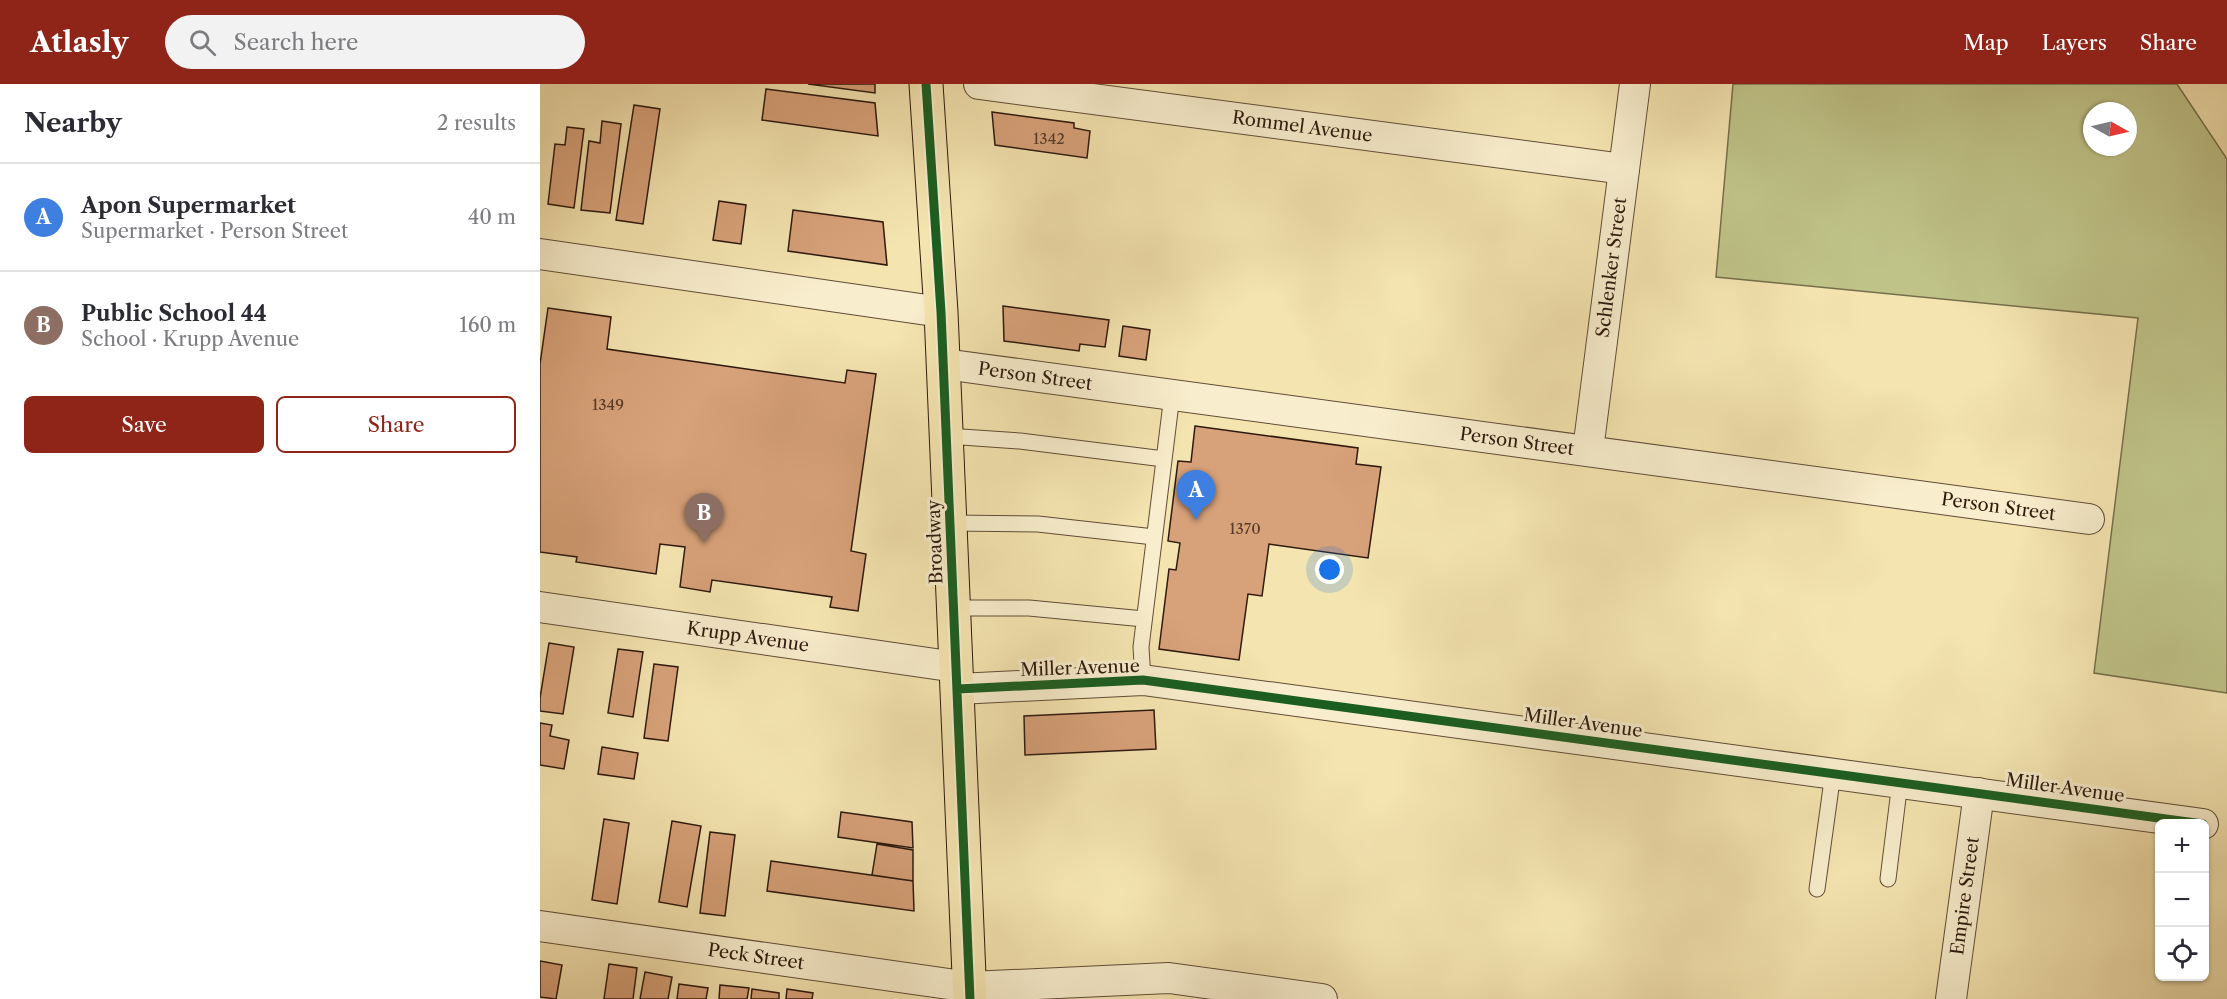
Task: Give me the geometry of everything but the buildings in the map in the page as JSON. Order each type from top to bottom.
[{"type":"main road","name":"Broadway","points":[[926,84],[944,364],[970,993]]},
{"type":"street","name":"Rommel Avenue","points":[[979,84],[1624,169]]},
{"type":"street","name":"Schlenker Street","points":[[1588,450],[1635,84]]},
{"type":"street","points":[[540,254],[941,312]]},
{"type":"street","name":"Person Street","points":[[944,364],[2089,519]]},
{"type":"street","name":"Krupp Avenue","points":[[540,607],[957,678]]},
{"type":"street","name":"Miller Avenue","points":[[957,678],[1143,680],[2168,819]]},
{"type":"street","name":"Empire Street","points":[[1951,999],[1979,793]]},
{"type":"street","name":"Miller Avenue","points":[[2209,825],[2227,827]]},
{"type":"street","name":"Peck Street","points":[[540,926],[970,993],[1169,978],[1322,999]]},
{"type":"lane","points":[[1143,680],[1140,647],[1172,395]]},
{"type":"lane","points":[[946,436],[1020,441],[1164,459]]},
{"type":"lane","points":[[950,523],[1038,524],[1154,537]]},
{"type":"lane","points":[[954,608],[1029,608],[1144,619]]},
{"type":"lane","points":[[1817,889],[1833,773]]},
{"type":"lane","points":[[1888,879],[1900,782]]},
{"type":"green space","points":[[1733,84],[2177,84],[2227,159],[2227,693],[2094,673],[2138,318],[1716,277]]},
{"type":"cycle path","points":[[926,84],[941,312],[970,999]]},
{"type":"cycle path","points":[[958,689],[1143,680],[2166,819]]},
{"type":"place","name":"Apon Supermarket","points":[[1196,520]]},
{"type":"place","name":"Public School 44","points":[[704,543]]}]
